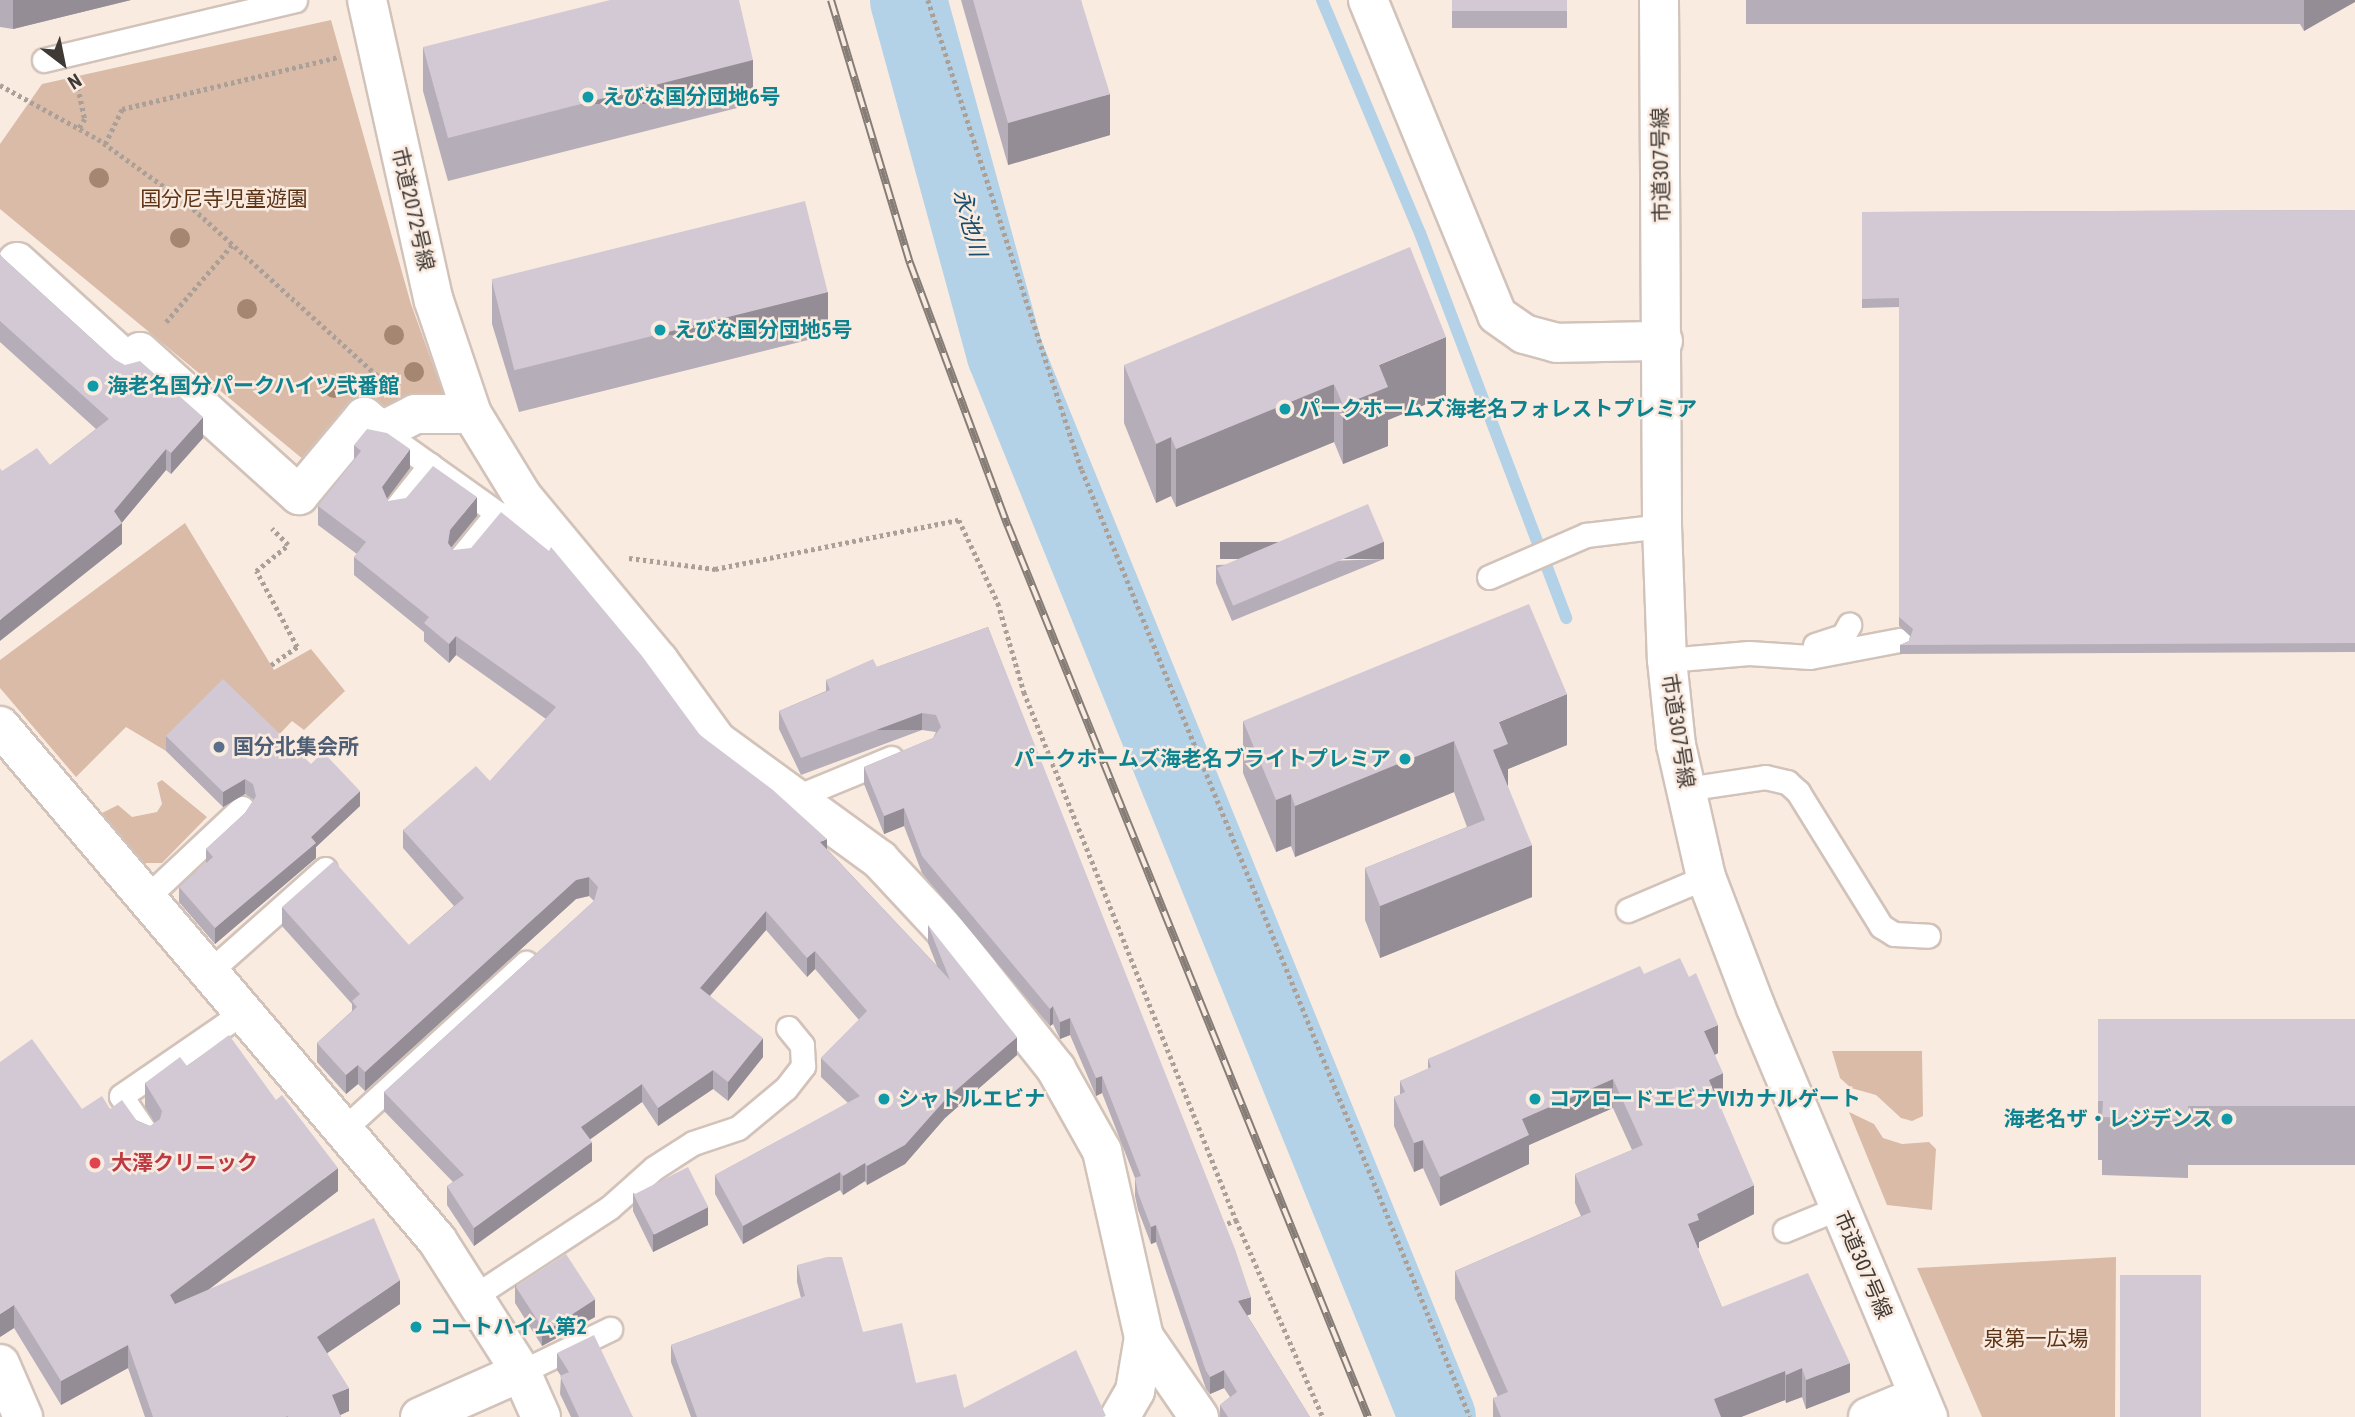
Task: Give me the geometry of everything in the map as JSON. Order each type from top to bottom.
[{"type":"street","name":"市道2072号線","points":[[367,0],[434,301],[472,414],[523,496],[571,551],[717,741],[880,860],[948,933],[1056,1069],[1102,1151],[1144,1338]]},
{"type":"street","points":[[1368,0],[1497,315],[1524,334],[1557,343],[1663,341]]},
{"type":"street","name":"市道307号線","points":[[1659,0],[1662,526],[1667,660],[1686,789],[1706,877],[1838,1208],[1923,1406]]},
{"type":"street","points":[[17,262],[129,364],[140,352],[299,495],[364,416],[398,422],[472,414]]},
{"type":"street","points":[[0,726],[145,899],[345,1128],[437,1240],[521,1372],[541,1417]]},
{"type":"street","points":[[1120,1417],[1135,1391],[1144,1338]]},
{"type":"street","points":[[1144,1338],[1199,1417]]},
{"type":"street","points":[[0,1364],[23,1417]]},
{"type":"street","points":[[420,1417],[521,1372]]},
{"type":"street","points":[[1868,1417],[1923,1406]]},
{"type":"lane","points":[[44,60],[295,0]]},
{"type":"lane","points":[[398,422],[430,465],[497,513],[571,551]]},
{"type":"lane","points":[[396,508],[430,465]]},
{"type":"lane","points":[[461,557],[497,513]]},
{"type":"lane","points":[[1489,577],[1586,535],[1662,526]]},
{"type":"lane","points":[[1667,660],[1829,642],[1843,636],[1849,625]]},
{"type":"lane","points":[[1749,653],[1810,657],[1899,640]]},
{"type":"lane","points":[[794,798],[915,748]]},
{"type":"lane","points":[[1686,789],[1765,777],[1787,782],[1798,792],[1881,926],[1894,934],[1928,936]]},
{"type":"lane","points":[[145,899],[242,808]]},
{"type":"lane","points":[[209,972],[325,869]]},
{"type":"lane","points":[[1628,910],[1706,877]]},
{"type":"lane","points":[[345,1128],[545,946]]},
{"type":"lane","points":[[148,1136],[121,1096],[243,1012]]},
{"type":"lane","points":[[473,1297],[609,1208],[654,1168],[694,1143],[738,1128],[786,1088],[803,1066],[802,1045],[788,1028]]},
{"type":"lane","points":[[1785,1230],[1838,1208]]},
{"type":"lane","points":[[521,1372],[610,1329]]},
{"type":"path","points":[[928,0],[1082,470],[1470,1417]]},
{"type":"path","points":[[70,54],[85,119],[79,129]]},
{"type":"path","points":[[105,144],[122,109],[331,59]]},
{"type":"path","points":[[0,85],[105,144],[188,204],[404,398],[398,422]]},
{"type":"path","points":[[140,352],[232,246]]},
{"type":"path","points":[[571,551],[715,569],[959,520],[998,603],[1024,692],[1236,1220],[1323,1417]]},
{"type":"path","points":[[271,665],[297,647],[256,571],[288,545]]},
{"type":"path","points":[[1212,1229],[1236,1220]]},
{"type":"green space","name":"国分尼寺児童遊園","points":[[331,20],[411,304],[446,401],[388,414],[355,398],[304,460],[0,209],[0,144],[42,84]]},
{"type":"green space","points":[[185,523],[274,670],[311,649],[345,691],[304,730],[292,721],[272,742],[223,694],[166,751],[126,727],[76,777],[0,688],[0,660]]},
{"type":"green space","points":[[162,780],[207,817],[162,863],[137,863],[98,815],[118,805],[132,817],[157,812],[162,804],[157,783]]},
{"type":"green space","points":[[1832,1051],[1922,1051],[1923,1116],[1912,1121],[1901,1118],[1876,1095],[1851,1088],[1840,1078]]},
{"type":"green space","points":[[1849,1112],[1874,1124],[1883,1138],[1902,1144],[1929,1142],[1936,1149],[1932,1210],[1887,1205]]},
{"type":"green space","name":"泉第一広場","points":[[2116,1257],[2115,1417],[1982,1417],[1917,1268]]},
{"type":"building","points":[[610,0],[739,0],[753,60],[448,138],[423,47]]},
{"type":"building","points":[[973,0],[1081,0],[1110,94],[1008,123]]},
{"type":"building","points":[[1452,0],[1567,0],[1567,11],[1452,11]]},
{"type":"building","points":[[805,201],[828,292],[514,370],[492,279]]},
{"type":"building","points":[[2355,210],[2355,643],[1900,645],[1909,641],[1913,629],[1899,617],[1899,298],[1862,299],[1862,212]]},
{"type":"building","points":[[1410,247],[1446,337],[1379,365],[1388,387],[1343,405],[1334,384],[1176,449],[1171,437],[1156,444],[1124,365]]},
{"type":"building","points":[[0,254],[114,359],[125,365],[140,361],[203,417],[171,453],[166,449],[114,511],[122,523],[0,620],[0,468],[2,471],[37,448],[50,465],[109,419],[0,321]]},
{"type":"building","points":[[367,429],[387,433],[410,449],[382,487],[388,501],[406,498],[433,466],[477,497],[450,530],[448,543],[453,550],[471,548],[501,512],[549,551],[551,547],[642,656],[700,735],[773,790],[827,839],[820,842],[950,980],[928,925],[1017,1037],[945,1100],[905,1145],[843,1176],[840,1172],[743,1226],[715,1175],[860,1096],[821,1058],[867,1011],[815,951],[807,958],[766,911],[700,988],[763,1038],[728,1082],[713,1070],[658,1108],[642,1084],[581,1127],[592,1142],[474,1228],[447,1186],[464,1175],[384,1092],[594,901],[598,887],[589,877],[576,880],[365,1072],[358,1065],[346,1075],[317,1043],[357,1007],[352,1001],[360,994],[282,907],[334,861],[409,945],[464,898],[403,830],[476,766],[490,781],[556,707],[456,636],[449,644],[424,623],[429,617],[354,557],[366,542],[318,506],[361,451],[354,445]]},
{"type":"building","points":[[1368,504],[1384,542],[1233,606],[1217,568]]},
{"type":"building","points":[[1529,604],[1567,694],[1499,722],[1508,744],[1493,750],[1532,845],[1380,906],[1365,868],[1485,820],[1454,741],[1295,806],[1291,794],[1276,800],[1243,721]]},
{"type":"building","points":[[988,627],[1235,1249],[1251,1297],[1238,1301],[1310,1417],[1228,1417],[1220,1405],[1237,1392],[1224,1370],[1210,1377],[1206,1371],[1156,1225],[1151,1227],[1138,1193],[1135,1178],[1141,1176],[1102,1076],[1096,1078],[1070,1018],[1060,1022],[1053,1006],[1050,1009],[922,856],[904,808],[884,816],[864,767],[933,738],[941,727],[936,715],[922,713],[801,758],[779,711],[830,690],[826,680],[873,659],[877,667]]},
{"type":"building","points":[[223,679],[311,764],[323,752],[360,791],[311,837],[316,843],[215,928],[179,887],[213,857],[206,849],[245,813],[256,796],[253,784],[245,779],[223,792],[166,736]]},
{"type":"building","points":[[1680,958],[1689,977],[1696,973],[1718,1025],[1704,1031],[1723,1073],[1709,1080],[1754,1185],[1697,1214],[1699,1220],[1688,1224],[1722,1307],[1808,1273],[1850,1363],[1806,1380],[1802,1368],[1786,1375],[1785,1371],[1714,1399],[1721,1417],[1501,1417],[1493,1398],[1508,1392],[1455,1271],[1591,1212],[1575,1174],[1643,1145],[1613,1079],[1522,1119],[1529,1135],[1440,1177],[1423,1140],[1414,1143],[1394,1097],[1405,1092],[1400,1081],[1431,1067],[1428,1059],[1640,966],[1644,974]]},
{"type":"building","points":[[2098,1019],[2355,1019],[2355,1106],[2188,1106],[2188,1120],[2102,1117],[2103,1101],[2098,1101]]},
{"type":"building","points":[[229,1035],[276,1100],[282,1095],[338,1168],[170,1295],[175,1304],[374,1218],[400,1280],[317,1337],[349,1388],[332,1395],[341,1417],[153,1417],[128,1345],[61,1381],[14,1305],[0,1314],[0,1062],[32,1039],[82,1109],[102,1096],[110,1109],[122,1100],[137,1121],[150,1126],[160,1119],[162,1111],[145,1083],[180,1057],[187,1066]]},
{"type":"building","points":[[688,1167],[708,1207],[654,1235],[634,1195]]},
{"type":"building","points":[[566,1254],[595,1299],[545,1332],[516,1287]]},
{"type":"building","points":[[827,1257],[842,1257],[863,1332],[902,1323],[916,1383],[956,1374],[964,1408],[1076,1350],[1106,1416],[697,1417],[671,1345],[805,1296],[797,1265]]},
{"type":"building","points":[[2120,1275],[2201,1275],[2201,1417],[2120,1417]]},
{"type":"building","points":[[594,1335],[633,1417],[579,1417],[560,1376],[569,1372],[557,1353]]},
{"type":"waterway","name":"永池川","points":[[908,0],[1005,354],[1437,1417]]},
{"type":"waterway","points":[[1322,0],[1420,233],[1566,618]]},
{"type":"railway","points":[[831,0],[910,263],[1008,526],[1368,1417]]},
{"type":"place","name":"えびな国分団地6号","points":[[588,97]]},
{"type":"place","name":"えびな国分団地5号","points":[[660,330]]},
{"type":"place","name":"海老名国分パークハイツ弐番館","points":[[93,386]]},
{"type":"place","name":"パークホームズ海老名フォレストプレミア","points":[[1285,409]]},
{"type":"place","name":"国分北集会所","points":[[219,747]]},
{"type":"place","name":"パークホームズ海老名ブライトプレミア","points":[[1405,759]]},
{"type":"place","name":"シャトルエビナ","points":[[884,1099]]},
{"type":"place","name":"コアロードエビナVIカナルゲート","points":[[1535,1099]]},
{"type":"place","name":"海老名ザ・レジデンス","points":[[2227,1119]]},
{"type":"place","name":"大澤クリニック","points":[[95,1163]]},
{"type":"place","name":"コートハイム第2","points":[[416,1327]]}]
